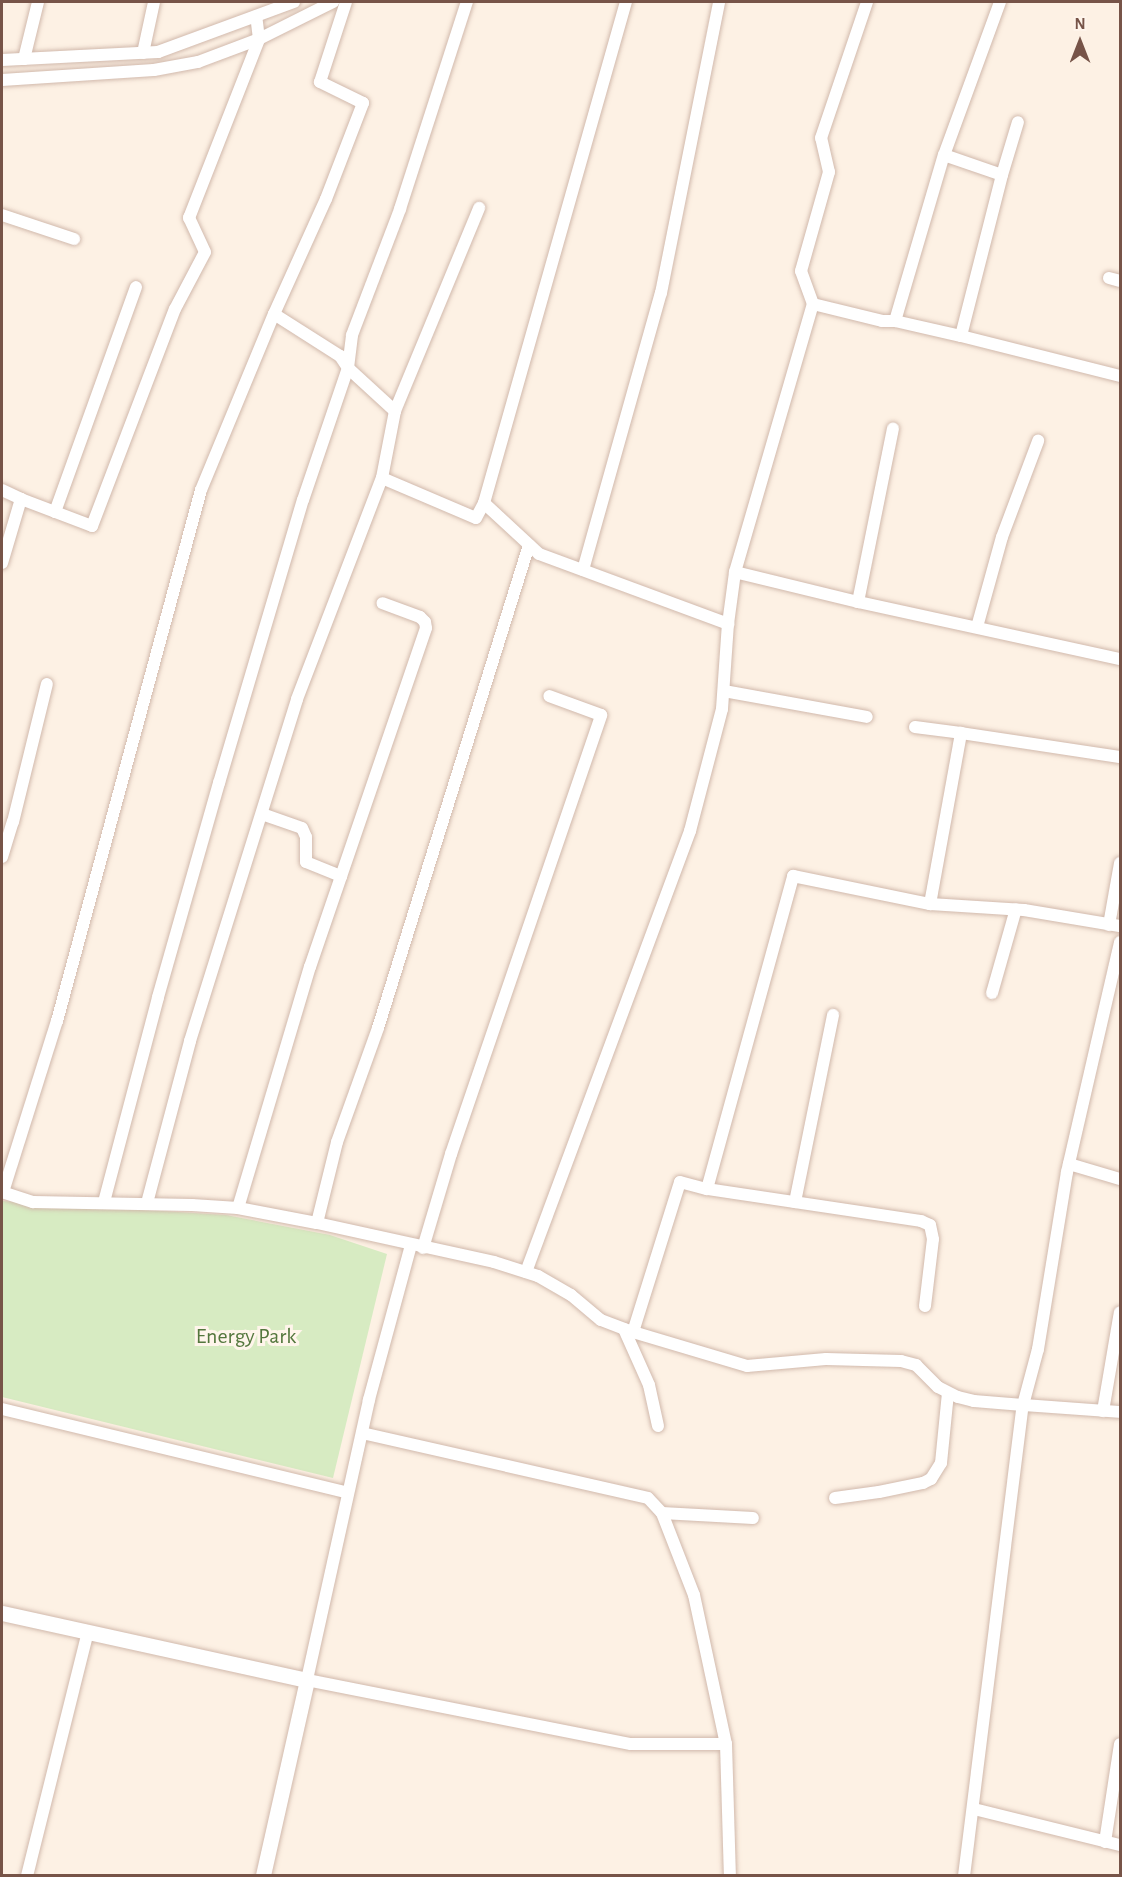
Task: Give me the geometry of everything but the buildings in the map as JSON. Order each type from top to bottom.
[{"type":"street","points":[[24,59],[38,2]]},
{"type":"street","points":[[143,53],[154,2]]},
{"type":"street","points":[[2,60],[158,52],[256,16],[271,6],[294,2]]},
{"type":"street","points":[[2,80],[154,70],[198,62],[259,39],[333,2]]},
{"type":"street","points":[[346,2],[320,82],[363,103],[326,199],[274,314],[201,490],[57,1021],[2,1192],[33,1202],[147,1203],[238,1208],[317,1223],[494,1262],[526,1272],[571,1295],[601,1320],[747,1366],[826,1359],[909,1362],[924,1370],[938,1387],[948,1393],[974,1401],[1120,1412]]},
{"type":"street","points":[[104,1202],[158,997],[222,772],[303,500],[348,368],[352,335],[404,198],[467,2]]},
{"type":"street","points":[[382,478],[476,518],[484,503],[626,2]]},
{"type":"street","points":[[583,570],[661,293],[719,2]]},
{"type":"street","points":[[526,1272],[690,831],[722,709],[728,624],[735,572],[813,304],[801,271],[829,172],[821,138],[867,2]]},
{"type":"street","points":[[896,321],[944,155],[1000,2]]},
{"type":"street","points":[[2,490],[92,526],[175,309],[205,252],[189,218],[259,39],[256,16]]},
{"type":"street","points":[[73,56],[75,76]]},
{"type":"street","points":[[961,336],[1002,175],[1018,122]]},
{"type":"street","points":[[944,155],[1002,175]]},
{"type":"street","points":[[147,1203],[190,1041],[313,653],[382,478],[395,411],[479,208]]},
{"type":"street","points":[[2,215],[74,239]]},
{"type":"street","points":[[55,512],[136,287]]},
{"type":"street","points":[[813,304],[882,321],[896,321],[961,336],[1120,376]]},
{"type":"street","points":[[274,314],[340,356],[348,368],[395,411]]},
{"type":"street","points":[[858,602],[893,428]]},
{"type":"street","points":[[977,627],[1002,537],[1038,441]]},
{"type":"street","points":[[2,563],[21,499]]},
{"type":"street","points":[[484,503],[539,554],[728,624]]},
{"type":"street","points":[[317,1223],[337,1142],[378,1028],[529,545]]},
{"type":"street","points":[[735,572],[858,602],[1120,658]]},
{"type":"street","points":[[238,1208],[310,967],[426,628],[425,622],[420,617],[382,603]]},
{"type":"street","points":[[2,857],[47,684]]},
{"type":"street","points":[[724,691],[867,717]]},
{"type":"street","points":[[263,1875],[362,1433],[417,1246],[451,1154],[601,715],[549,696]]},
{"type":"street","points":[[915,727],[1120,757]]},
{"type":"street","points":[[930,904],[961,733]]},
{"type":"street","points":[[261,814],[302,828],[306,837],[306,861],[341,876]]},
{"type":"street","points":[[707,1189],[793,876],[930,904],[1016,909],[1115,926],[1120,863]]},
{"type":"street","points":[[992,993],[1016,909]]},
{"type":"street","points":[[964,1875],[1023,1405],[1038,1349],[1069,1164],[1120,942]]},
{"type":"street","points":[[795,1202],[833,1015]]},
{"type":"street","points":[[1069,1164],[1120,1179]]},
{"type":"street","points":[[658,1426],[649,1385],[628,1330],[680,1182],[707,1189],[930,1225],[933,1239],[925,1306]]},
{"type":"street","points":[[1102,1411],[1120,1312]]},
{"type":"street","points":[[834,1498],[879,1492],[931,1479],[941,1463],[948,1393]]},
{"type":"street","points":[[2,1409],[348,1493]]},
{"type":"street","points":[[362,1433],[648,1498],[662,1513],[694,1595],[726,1744],[730,1875]]},
{"type":"street","points":[[662,1513],[753,1518]]},
{"type":"street","points":[[2,1613],[307,1680],[631,1744],[726,1744]]},
{"type":"street","points":[[27,1875],[88,1631]]},
{"type":"street","points":[[1105,1842],[1120,1744]]},
{"type":"street","points":[[974,1809],[1120,1845]]},
{"type":"green space","name":"Energy Park","points":[[2,1201],[226,1215],[330,1235],[387,1254],[333,1478],[2,1397]]}]
